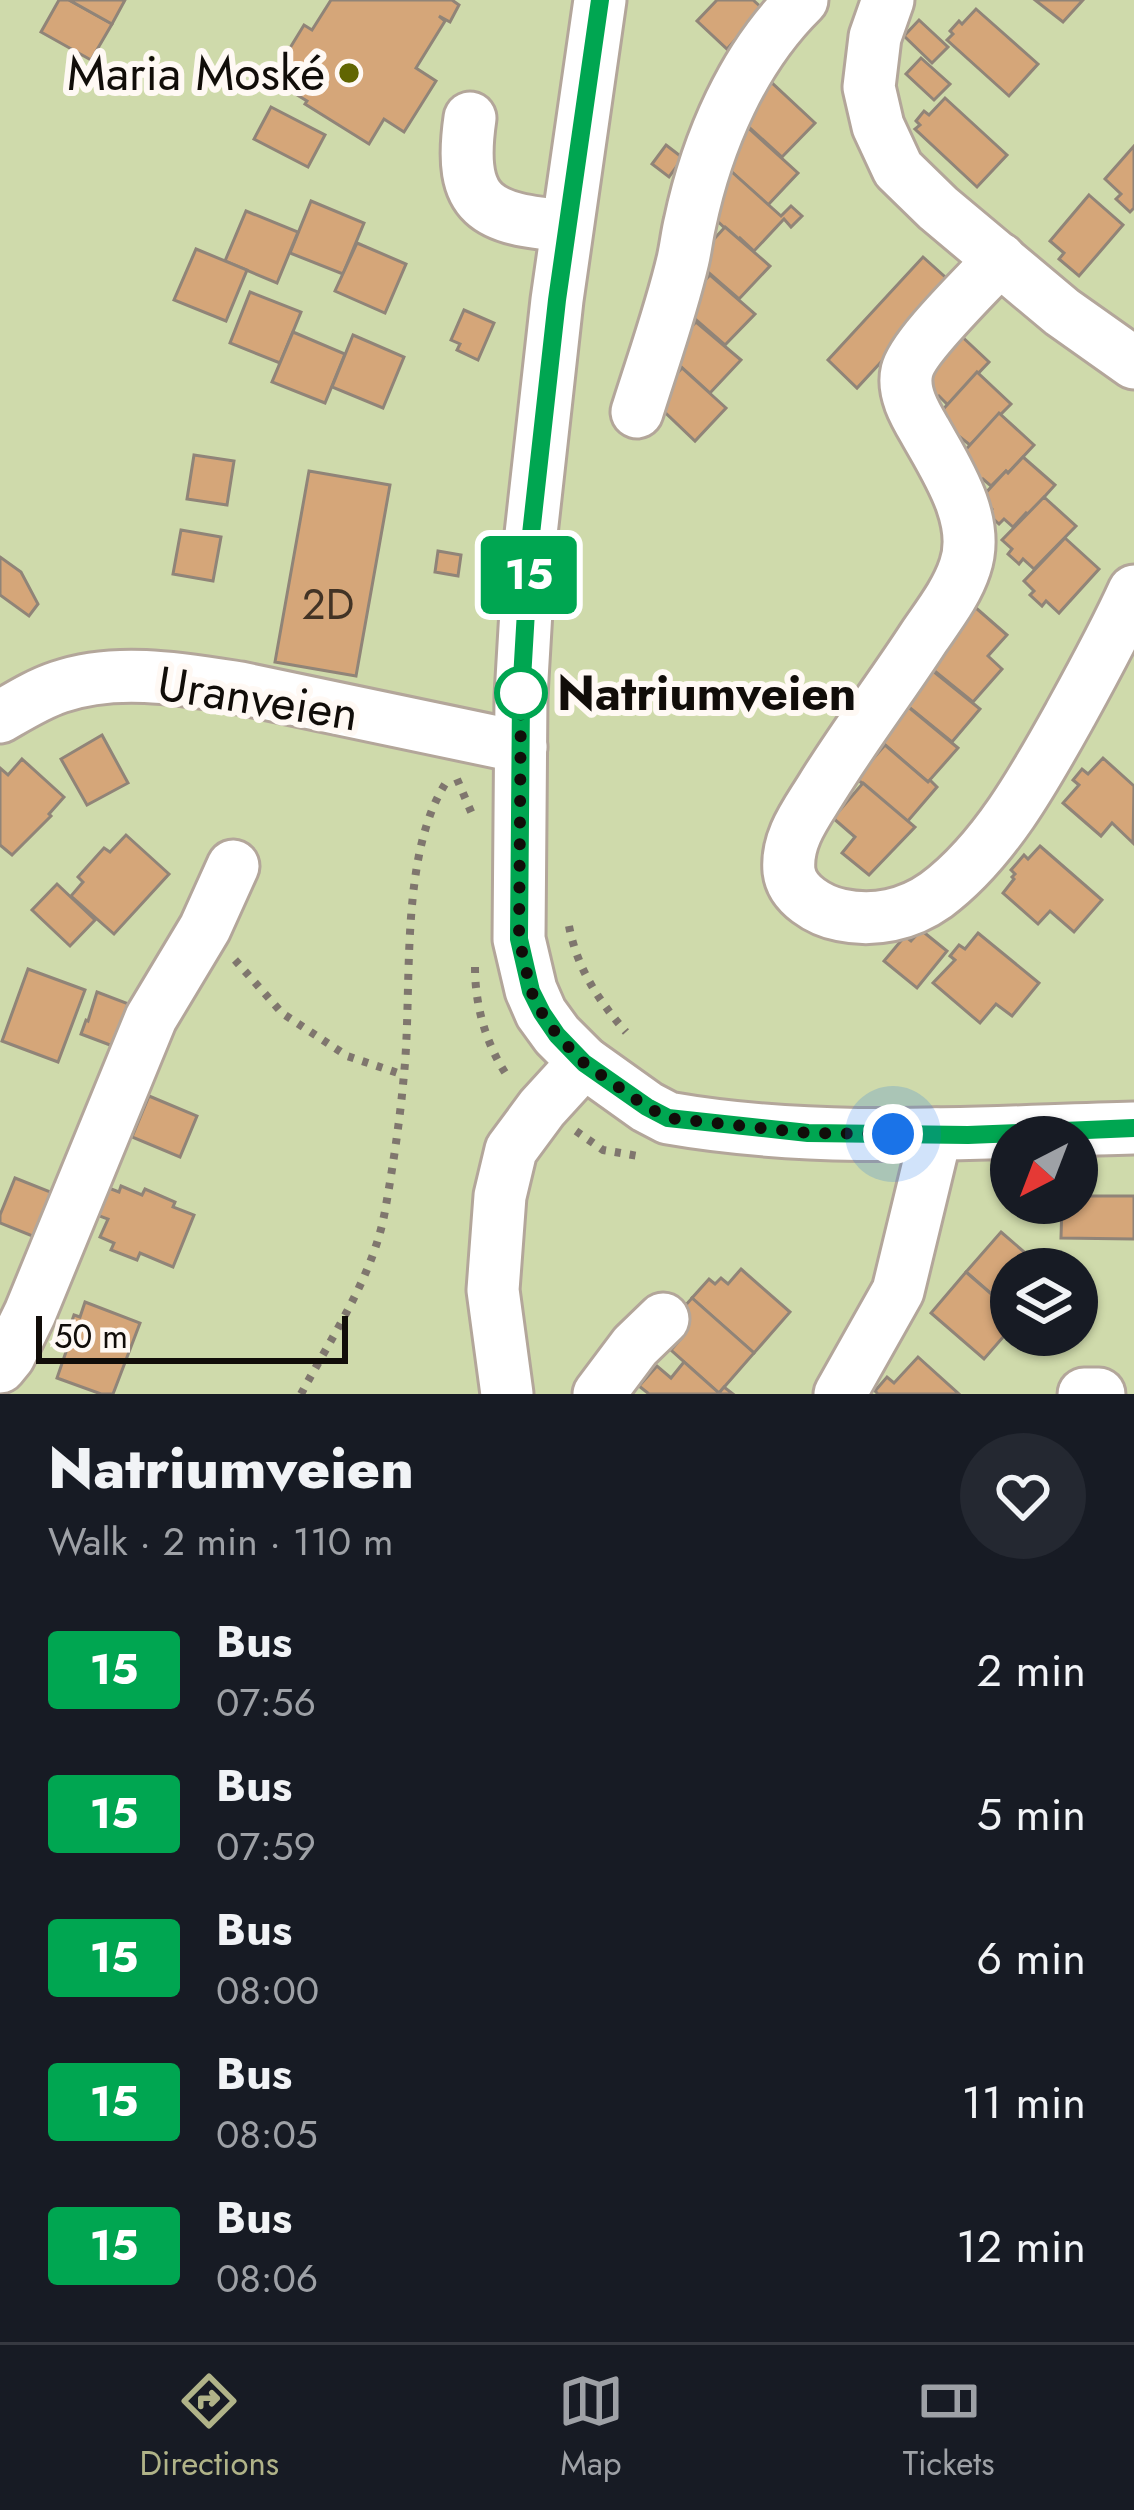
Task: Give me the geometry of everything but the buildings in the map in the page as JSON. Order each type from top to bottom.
[{"type":"street","points":[[600,0],[567,226],[530,543],[521,696],[519,939],[531,991],[557,1035],[584,1063],[668,1118],[808,1133],[968,1135],[1134,1128]]},
{"type":"street","points":[[644,390],[716,136],[769,36],[802,0]]},
{"type":"street","points":[[832,0],[882,19],[869,87],[878,126],[898,170],[1062,312],[1134,363]]},
{"type":"street","points":[[470,118],[467,159],[473,187],[485,207],[504,218],[567,226]]},
{"type":"street","points":[[1000,259],[907,369],[916,415],[962,504],[970,532],[967,562],[956,589],[851,740],[790,845],[789,874],[808,901],[830,913],[858,919],[895,916],[934,897],[964,869],[1032,782],[1134,591]]},
{"type":"street","name":"Uranveien","points":[[0,717],[62,686],[118,676],[240,688],[521,747]]},
{"type":"street","points":[[0,1367],[30,1313],[151,1018],[205,928],[233,866]]},
{"type":"street","points":[[507,1394],[493,1290],[500,1196],[511,1150],[584,1063]]},
{"type":"street","points":[[840,1394],[898,1291],[936,1134]]},
{"type":"street","points":[[599,1394],[663,1319]]},
{"type":"street","points":[[1084,1394],[1099,1394]]},
{"type":"path","points":[[301,1394],[363,1279],[384,1216],[404,1075],[416,871],[436,797],[453,772]]},
{"type":"path","points":[[569,927],[592,990],[629,1036]]},
{"type":"path","points":[[205,928],[282,1013],[347,1056],[404,1075]]},
{"type":"green space","points":[[0,0],[1134,0],[1134,1394],[0,1394]]},
{"type":"bus line","name":"15","points":[[600,0],[557,300],[530,543],[521,696],[519,939],[531,991],[557,1035],[584,1063],[668,1118],[808,1133],[968,1135],[1134,1128]]},
{"type":"place","name":"Maria Moské","points":[[349,73]]},
{"type":"place","name":"Natriumveien","points":[[521,693]]},
{"type":"route","points":[[521,693],[519,939],[531,991],[557,1035],[584,1063],[668,1118],[808,1133],[893,1134]]}]
